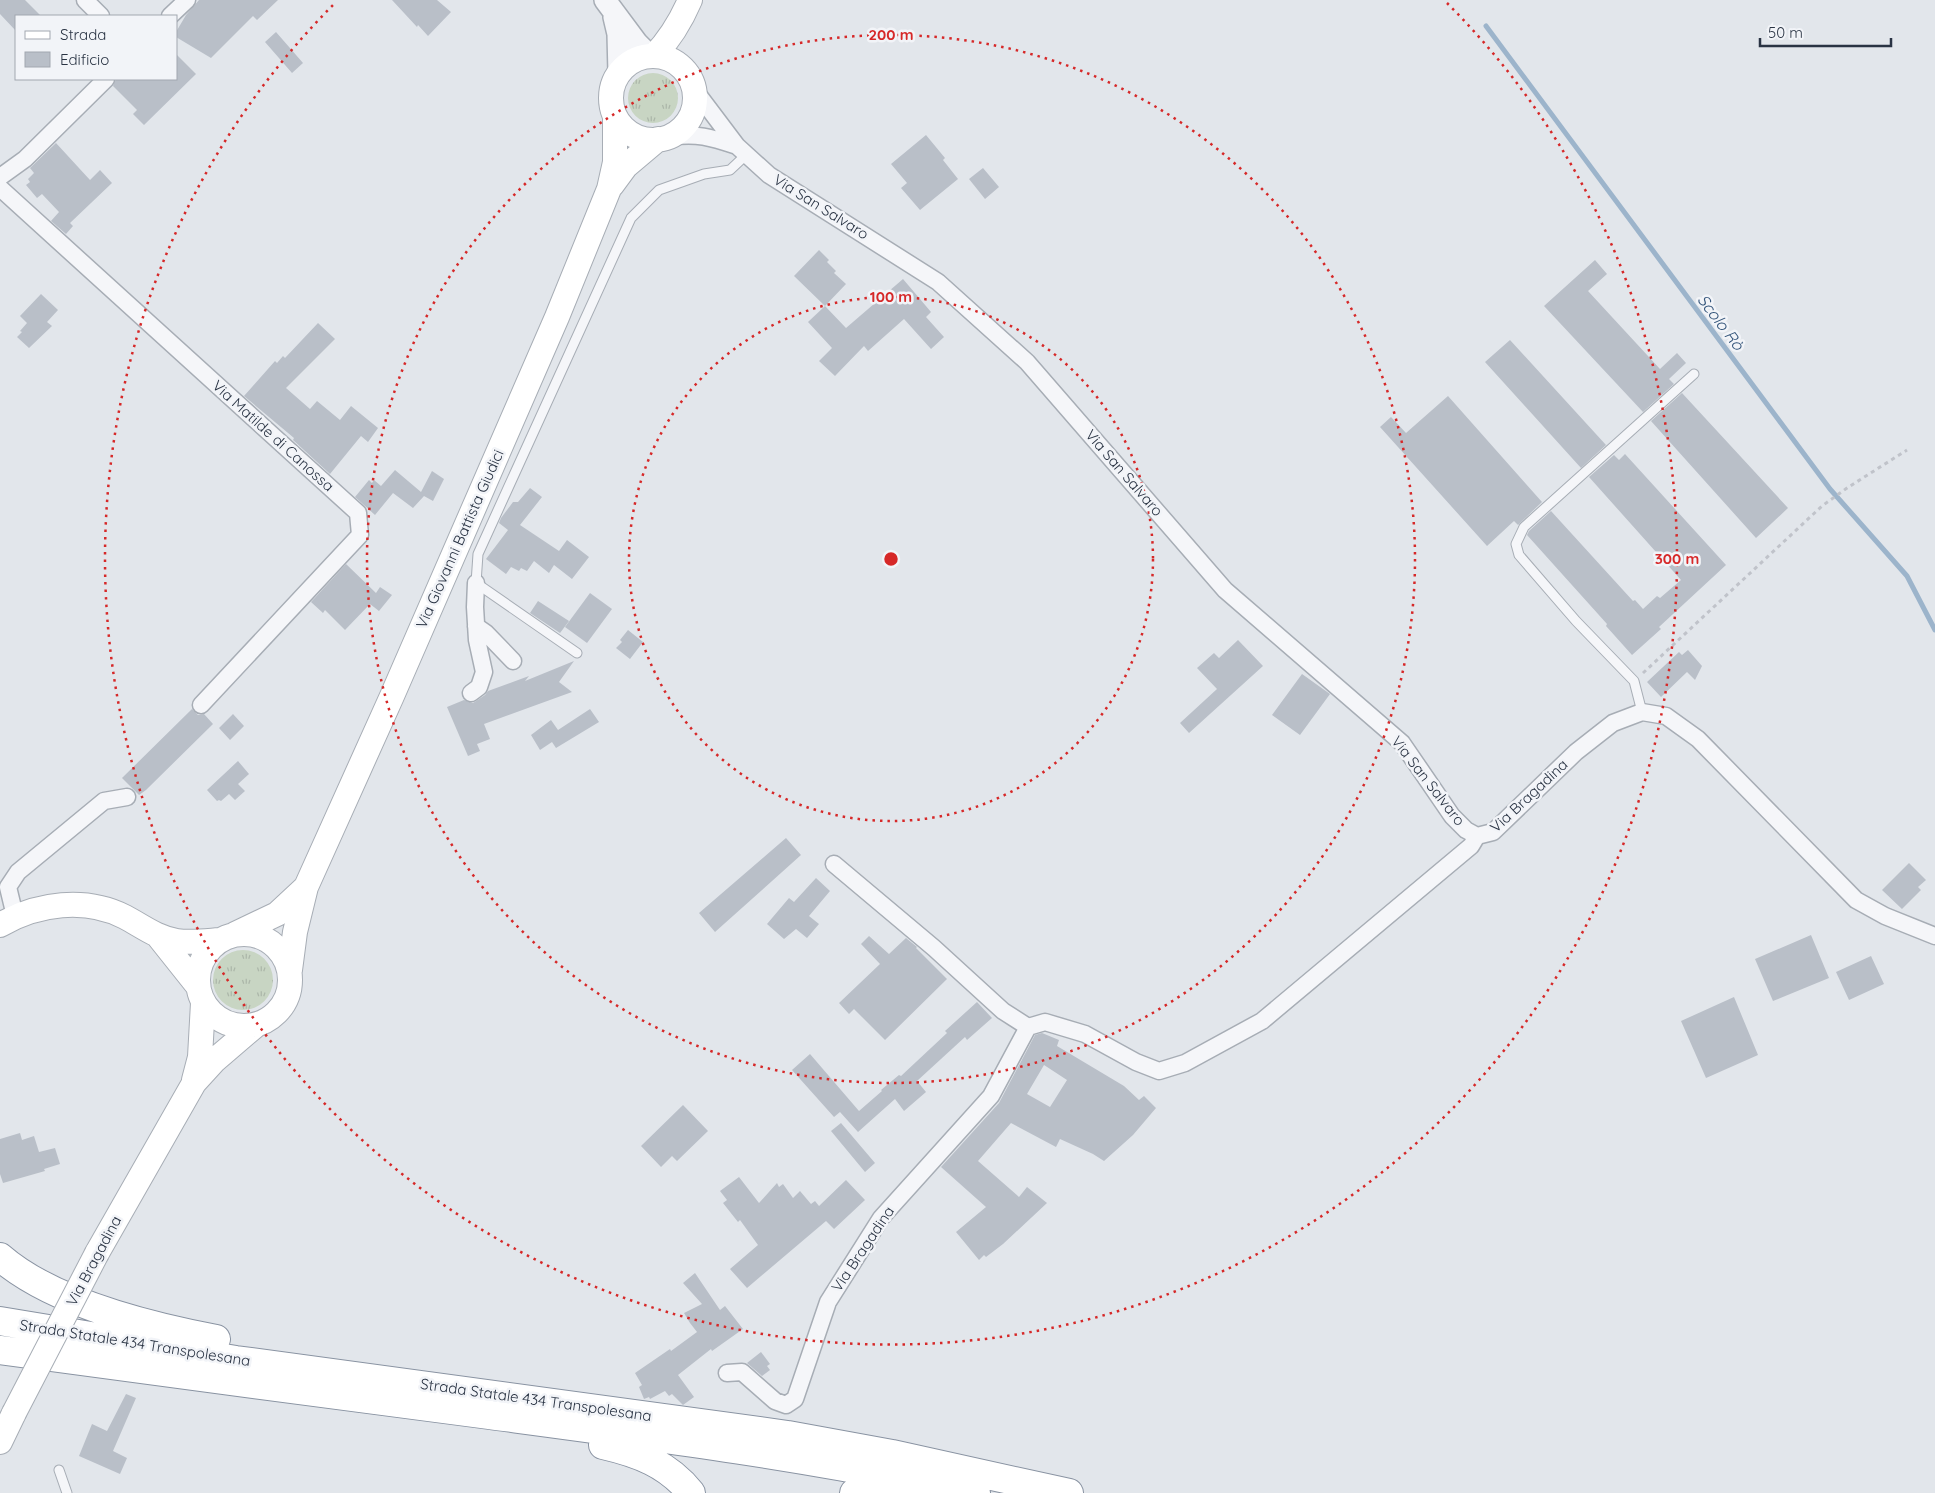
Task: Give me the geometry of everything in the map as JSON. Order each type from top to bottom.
[{"type":"highway","points":[[0,1257],[13,1268],[50,1289],[88,1305],[150,1324],[214,1339],[332,1359],[418,1384]]},
{"type":"highway","name":"Strada Statale 434 Transpolesana","points":[[0,1321],[236,1360],[788,1435],[892,1454],[1069,1493]]},
{"type":"highway","name":"Strada Statale 434 Transpolesana","points":[[0,1350],[789,1456],[889,1474],[976,1493]]},
{"type":"highway","points":[[352,1397],[429,1421],[598,1444],[632,1452],[661,1465],[679,1479],[691,1493]]},
{"type":"highway","points":[[854,1493],[883,1489],[914,1493]]},
{"type":"main road","name":"Via Giovanni Battista Giudici","points":[[290,970],[306,887],[392,696],[553,326],[609,189],[615,162],[615,116],[611,94],[614,84],[626,66],[636,60],[652,56],[666,43],[687,8]]},
{"type":"main road","name":"Via Giovanni Battista Giudici","points":[[609,189],[626,166],[664,138],[678,131],[691,115],[694,102],[685,48],[687,8]]},
{"type":"main road","points":[[652,56],[668,59],[680,66],[691,83]]},
{"type":"main road","points":[[615,116],[622,127],[633,135],[645,139],[664,138]]},
{"type":"main road","name":"Via Giovanni Battista Giudici","points":[[227,937],[259,924],[277,914],[306,887]]},
{"type":"main road","points":[[8,920],[42,908],[67,904],[95,907],[123,916],[158,936],[178,941],[227,937],[249,933],[263,937],[275,945],[285,956],[290,970],[290,982],[284,1004],[272,1017],[256,1025],[241,1026],[226,1023],[213,1015],[158,936]]},
{"type":"main road","points":[[200,994],[197,976],[202,959],[206,952],[227,937]]},
{"type":"main road","name":"Via Bragadina","points":[[194,1082],[200,1057],[200,994]]},
{"type":"main road","name":"Via Bragadina","points":[[0,1442],[97,1253],[194,1082],[214,1060],[256,1025]]},
{"type":"street","points":[[85,0],[101,15]]},
{"type":"street","points":[[171,15],[187,0]]},
{"type":"street","points":[[609,6],[637,43],[652,56]]},
{"type":"street","points":[[609,6],[618,34],[619,74]]},
{"type":"street","points":[[0,178],[25,159],[105,80]]},
{"type":"street","name":"Via San Salvaro","points":[[691,83],[742,150],[769,175],[938,282],[1027,362],[1225,590],[1402,743],[1452,816],[1466,830],[1478,836]]},
{"type":"street","name":"Via San Salvaro","points":[[664,138],[688,134],[708,136],[742,150]]},
{"type":"street","name":"Via Matilde di Canossa","points":[[0,188],[358,513],[360,535],[201,705]]},
{"type":"street","points":[[471,693],[478,687],[484,672],[477,640],[476,583]]},
{"type":"street","points":[[476,626],[486,632],[513,661]]},
{"type":"street","points":[[1642,712],[1666,716],[1698,739],[1856,900],[1885,916],[1935,936]]},
{"type":"street","name":"Via Bragadina","points":[[727,1374],[742,1372],[758,1384],[775,1401],[786,1405],[795,1400],[828,1302],[881,1218],[992,1096],[1028,1027],[1045,1022],[1085,1034],[1136,1062],[1159,1071],[1185,1063],[1262,1021],[1471,846],[1478,836],[1494,832],[1576,752],[1613,723],[1642,712]]},
{"type":"street","points":[[8,920],[8,887],[18,872],[104,801],[127,797]]},
{"type":"street","points":[[834,864],[934,948],[1003,1011],[1028,1027]]},
{"type":"lane","points":[[577,653],[476,583],[478,554],[631,218],[659,190],[704,174],[730,170],[742,150]]},
{"type":"lane","points":[[1642,712],[1634,681],[1576,621],[1519,555],[1516,544],[1524,527],[1694,374]]},
{"type":"lane","points":[[59,1470],[67,1493]]},
{"type":"path","points":[[1634,681],[1822,506],[1907,450]]},
{"type":"green space","points":[[653,73],[667,77],[674,84],[678,98],[674,112],[667,119],[653,123],[639,119],[632,112],[628,98],[632,84],[639,77]]},
{"type":"green space","points":[[237,950],[249,950],[260,955],[268,963],[273,974],[271,992],[260,1005],[249,1010],[237,1010],[226,1005],[218,997],[213,986],[213,974],[218,963],[226,955]]},
{"type":"building","points":[[0,0],[25,0],[40,15],[15,15],[15,30],[0,14]]},
{"type":"building","points":[[199,0],[278,0],[257,20],[253,16],[211,58],[178,38],[178,29],[186,15]]},
{"type":"building","points":[[392,0],[437,0],[451,12],[428,36]]},
{"type":"building","points":[[276,32],[303,63],[292,73],[265,42]]},
{"type":"building","points":[[178,56],[196,74],[144,125],[133,114],[137,110],[113,86],[116,80],[178,80]]},
{"type":"building","points":[[926,135],[945,158],[943,160],[958,179],[920,210],[901,188],[907,183],[891,164]]},
{"type":"building","points":[[56,143],[90,180],[100,170],[112,183],[70,223],[73,226],[66,234],[51,221],[59,212],[42,194],[37,198],[26,185],[30,182],[28,179],[34,173],[30,168]]},
{"type":"building","points":[[983,168],[999,187],[985,199],[969,179]]},
{"type":"building","points":[[819,250],[829,260],[827,262],[836,271],[834,273],[846,284],[825,306],[794,276]]},
{"type":"building","points":[[1595,260],[1607,274],[1588,291],[1660,369],[1677,353],[1686,363],[1669,379],[1674,384],[1643,412],[1544,306]]},
{"type":"building","points":[[903,279],[931,312],[926,317],[944,337],[931,349],[904,319],[868,351],[864,346],[835,376],[819,361],[832,348],[808,322],[825,306],[846,328]]},
{"type":"building","points":[[41,294],[58,310],[47,322],[52,326],[29,348],[17,337],[27,323],[20,316]]},
{"type":"building","points":[[318,323],[335,339],[286,388],[310,409],[317,401],[340,420],[351,406],[378,428],[368,442],[361,436],[330,474],[293,440],[294,438],[244,396],[275,361],[277,363],[283,356],[285,358]]},
{"type":"building","points":[[1510,340],[1606,445],[1581,468],[1485,362]]},
{"type":"building","points":[[1682,393],[1788,508],[1756,538],[1651,421]]},
{"type":"building","points":[[1448,396],[1542,502],[1518,525],[1514,521],[1487,546],[1380,427],[1391,417],[1406,433]]},
{"type":"building","points":[[1625,454],[1726,565],[1659,627],[1661,629],[1632,655],[1606,626],[1607,624],[1527,535],[1551,511],[1633,601],[1635,600],[1643,609],[1657,596],[1660,598],[1681,580],[1589,477],[1614,455],[1619,460]]},
{"type":"building","points":[[395,470],[421,492],[432,471],[444,479],[433,501],[424,496],[413,508],[393,493],[375,515],[355,497],[369,480],[372,483],[374,480],[381,486]]},
{"type":"building","points":[[530,488],[542,497],[520,525],[559,551],[567,540],[589,557],[572,579],[554,565],[549,573],[534,561],[527,571],[521,568],[519,571],[511,567],[506,574],[486,559],[508,530],[499,523],[501,518],[513,502],[518,502]]},
{"type":"building","points":[[346,564],[376,593],[380,587],[392,595],[379,611],[370,604],[345,630],[325,610],[323,613],[311,602]]},
{"type":"building","points":[[590,593],[612,609],[587,643],[565,627]]},
{"type":"building","points":[[538,601],[569,621],[560,633],[530,613]]},
{"type":"building","points":[[628,630],[643,642],[630,659],[616,648],[622,642],[620,640]]},
{"type":"building","points":[[1238,640],[1263,666],[1189,733],[1180,723],[1217,689],[1197,668],[1214,653],[1219,658]]},
{"type":"building","points":[[1688,650],[1702,666],[1695,680],[1687,672],[1661,697],[1647,682],[1679,652],[1682,655]]},
{"type":"building","points":[[574,661],[559,682],[572,692],[484,724],[490,739],[477,744],[480,751],[468,756],[447,707],[464,700],[473,703],[488,691],[529,676],[525,681]]},
{"type":"building","points":[[1302,674],[1330,694],[1300,735],[1272,715]]},
{"type":"building","points":[[192,709],[198,715],[204,714],[213,724],[139,795],[122,778]]},
{"type":"building","points":[[590,709],[599,722],[556,748],[552,742],[540,750],[531,735],[551,720],[558,730]]},
{"type":"building","points":[[233,714],[244,726],[230,740],[219,728]]},
{"type":"building","points":[[238,761],[249,774],[238,784],[245,791],[235,800],[229,794],[221,801],[217,801],[207,790]]},
{"type":"building","points":[[786,838],[801,855],[715,932],[699,913]]},
{"type":"building","points":[[1909,863],[1926,880],[1918,887],[1921,890],[1902,909],[1882,890]]},
{"type":"building","points":[[816,878],[830,891],[809,916],[819,924],[807,938],[796,929],[784,939],[767,924],[789,898],[794,902]]},
{"type":"building","points":[[1811,935],[1829,978],[1773,1001],[1755,959]]},
{"type":"building","points":[[869,936],[889,954],[906,938],[947,979],[885,1040],[854,1009],[849,1014],[839,1003],[880,964],[861,944]]},
{"type":"building","points":[[1871,956],[1884,984],[1849,1000],[1836,972]]},
{"type":"building","points":[[1734,997],[1758,1055],[1706,1078],[1681,1021]]},
{"type":"building","points":[[977,1002],[992,1018],[967,1040],[965,1037],[917,1081],[926,1092],[904,1111],[895,1099],[858,1132],[840,1112],[834,1117],[792,1070],[810,1054],[859,1111],[899,1075],[901,1076],[947,1033],[945,1031]]},
{"type":"building","points":[[1042,1033],[1059,1040],[1057,1046],[1124,1086],[1139,1100],[1144,1096],[1156,1108],[1133,1135],[1104,1161],[1060,1139],[1056,1147],[1011,1123],[978,1161],[1019,1197],[1027,1187],[1047,1203],[1003,1244],[979,1260],[956,1232],[986,1207],[941,1167],[999,1103],[1035,1035]],"holes":[[[1044,1065],[1067,1080],[1050,1107],[1027,1094]]]},
{"type":"building","points":[[683,1105],[708,1131],[677,1161],[672,1156],[661,1167],[641,1146]]},
{"type":"building","points":[[841,1123],[875,1163],[865,1172],[831,1131]]},
{"type":"building","points":[[20,1133],[22,1140],[34,1136],[39,1152],[55,1148],[60,1164],[44,1169],[45,1171],[3,1183],[0,1174],[0,1139]]},
{"type":"building","points":[[739,1177],[759,1203],[777,1183],[779,1187],[783,1184],[793,1198],[800,1191],[811,1204],[815,1201],[819,1206],[846,1180],[865,1200],[834,1229],[826,1221],[747,1288],[730,1269],[758,1245],[740,1220],[738,1222],[723,1203],[727,1200],[720,1191]]},
{"type":"building","points":[[695,1273],[720,1310],[725,1306],[743,1329],[712,1351],[711,1349],[678,1375],[694,1397],[683,1405],[672,1394],[669,1396],[665,1391],[650,1399],[649,1397],[644,1399],[639,1387],[642,1385],[635,1373],[670,1349],[671,1351],[697,1332],[684,1313],[702,1304],[683,1283]]},
{"type":"building","points":[[761,1352],[770,1364],[767,1366],[770,1370],[762,1376],[747,1363]]},
{"type":"building","points":[[126,1394],[136,1398],[113,1451],[127,1458],[120,1474],[79,1456],[92,1424],[107,1431]]},
{"type":"waterway","name":"Scolo Rò","points":[[1486,26],[1830,489],[1907,576],[1935,630]]}]
